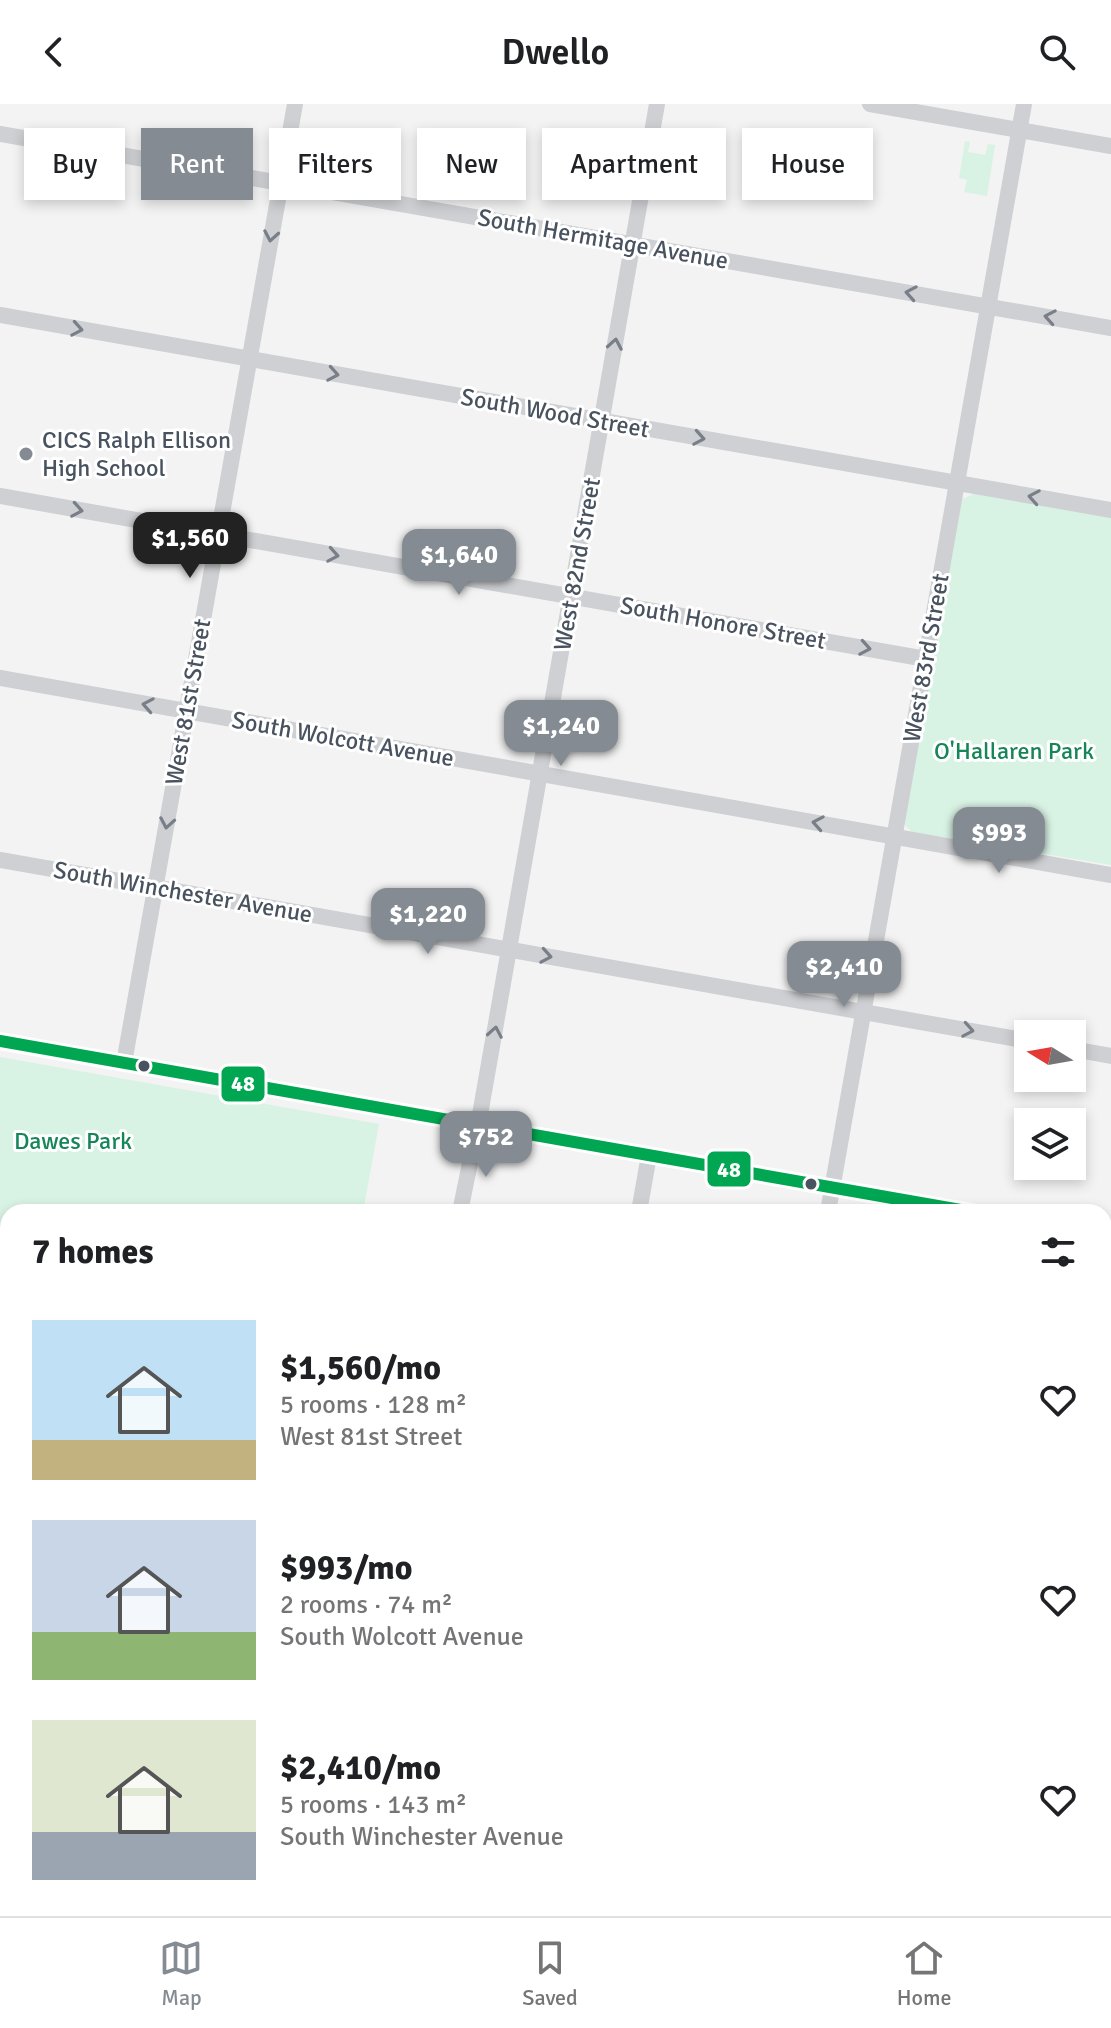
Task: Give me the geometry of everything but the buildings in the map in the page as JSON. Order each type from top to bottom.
[{"type":"street","name":"West 81st Street","points":[[291,128],[295,104]]},
{"type":"street","name":"West 82nd Street","points":[[461,1204],[475,1125],[481,1109],[657,104]]},
{"type":"street","points":[[870,104],[1111,146]]},
{"type":"street","name":"West 83rd Street","points":[[829,1204],[1024,104]]},
{"type":"street","name":"South Hermitage Avenue","points":[[0,134],[269,181]]},
{"type":"street","name":"West 81st Street","points":[[124,1063],[278,200]]},
{"type":"street","name":"South Hermitage Avenue","points":[[379,200],[1111,328]]},
{"type":"street","name":"South Wood Street","points":[[0,315],[1111,510]]},
{"type":"street","name":"South Honore Street","points":[[0,496],[926,659]]},
{"type":"street","name":"South Wolcott Avenue","points":[[0,678],[1111,875]]},
{"type":"street","name":"South Winchester Avenue","points":[[0,860],[1014,1039]]},
{"type":"street","points":[[0,1041],[927,1204]]},
{"type":"street","points":[[1086,1052],[1111,1056]]},
{"type":"street","points":[[640,1204],[649,1155]]},
{"type":"green space","points":[[965,141],[970,142],[968,152],[985,155],[988,144],[995,145],[987,196],[964,192],[967,180],[959,178]]},
{"type":"green space","name":"O'Hallaren Park","points":[[974,494],[1111,518],[1111,865],[912,832],[903,823],[962,499]]},
{"type":"green space","name":"Dawes Park","points":[[0,1057],[379,1124],[364,1204],[0,1204]]},
{"type":"transit line","name":"48","points":[[0,1041],[927,1204]]},
{"type":"place","name":"CICS Ralph Ellison High School","points":[[26,454]]}]
